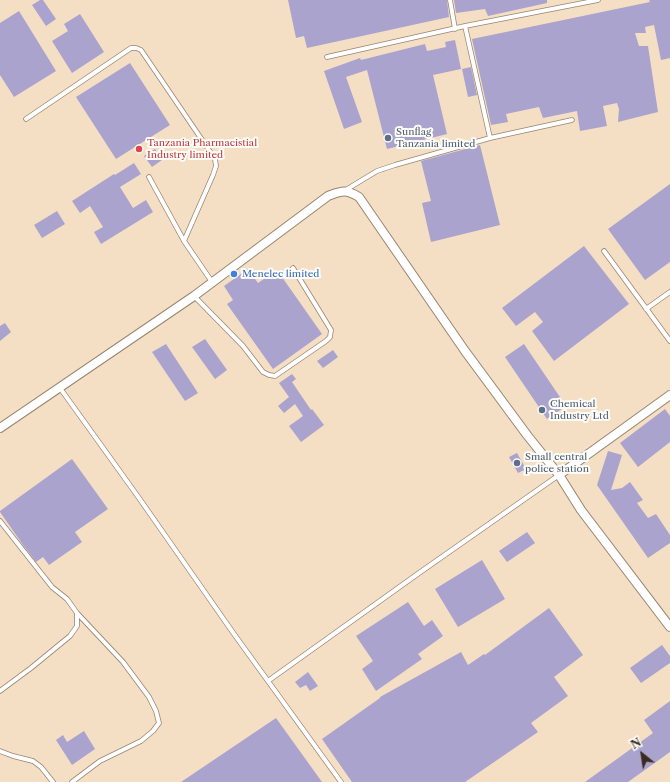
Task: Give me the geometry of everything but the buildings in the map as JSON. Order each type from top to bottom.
[{"type":"street","points":[[0,428],[194,296],[328,196],[344,191],[351,192],[359,197],[465,351],[527,435],[559,475],[582,510],[670,627]]},
{"type":"street","points":[[559,475],[670,394]]},
{"type":"lane","points":[[450,0],[455,29]]},
{"type":"lane","points":[[327,57],[465,26],[598,0]]},
{"type":"lane","points":[[465,26],[490,138]]},
{"type":"lane","points":[[26,119],[131,48],[140,50],[215,159],[216,166],[213,175],[184,241]]},
{"type":"lane","points":[[344,191],[377,171],[490,138],[572,120]]},
{"type":"lane","points":[[149,177],[184,241],[212,282]]},
{"type":"lane","points":[[604,251],[670,341]]},
{"type":"lane","points":[[194,296],[243,346],[263,372],[275,376],[330,337],[331,330],[293,268]]},
{"type":"lane","points":[[646,309],[670,292]]},
{"type":"lane","points":[[60,388],[341,782]]},
{"type":"lane","points":[[268,680],[559,475]]},
{"type":"lane","points":[[0,521],[52,587],[66,600],[123,662],[149,697],[156,711],[158,723],[153,731],[141,740],[100,761],[72,782]]},
{"type":"lane","points":[[0,691],[70,636],[77,626],[77,613]]},
{"type":"lane","points":[[0,751],[33,761],[42,767],[53,782]]},
{"type":"place","name":"Sunflag Tanzania limited","points":[[388,138]]},
{"type":"place","name":"Tanzania Pharmacistial Industry limited","points":[[139,149]]},
{"type":"place","name":"Menelec limited","points":[[234,274]]},
{"type":"place","name":"Chemical Industry Ltd","points":[[542,410]]},
{"type":"place","name":"Small central police station","points":[[517,463]]}]
